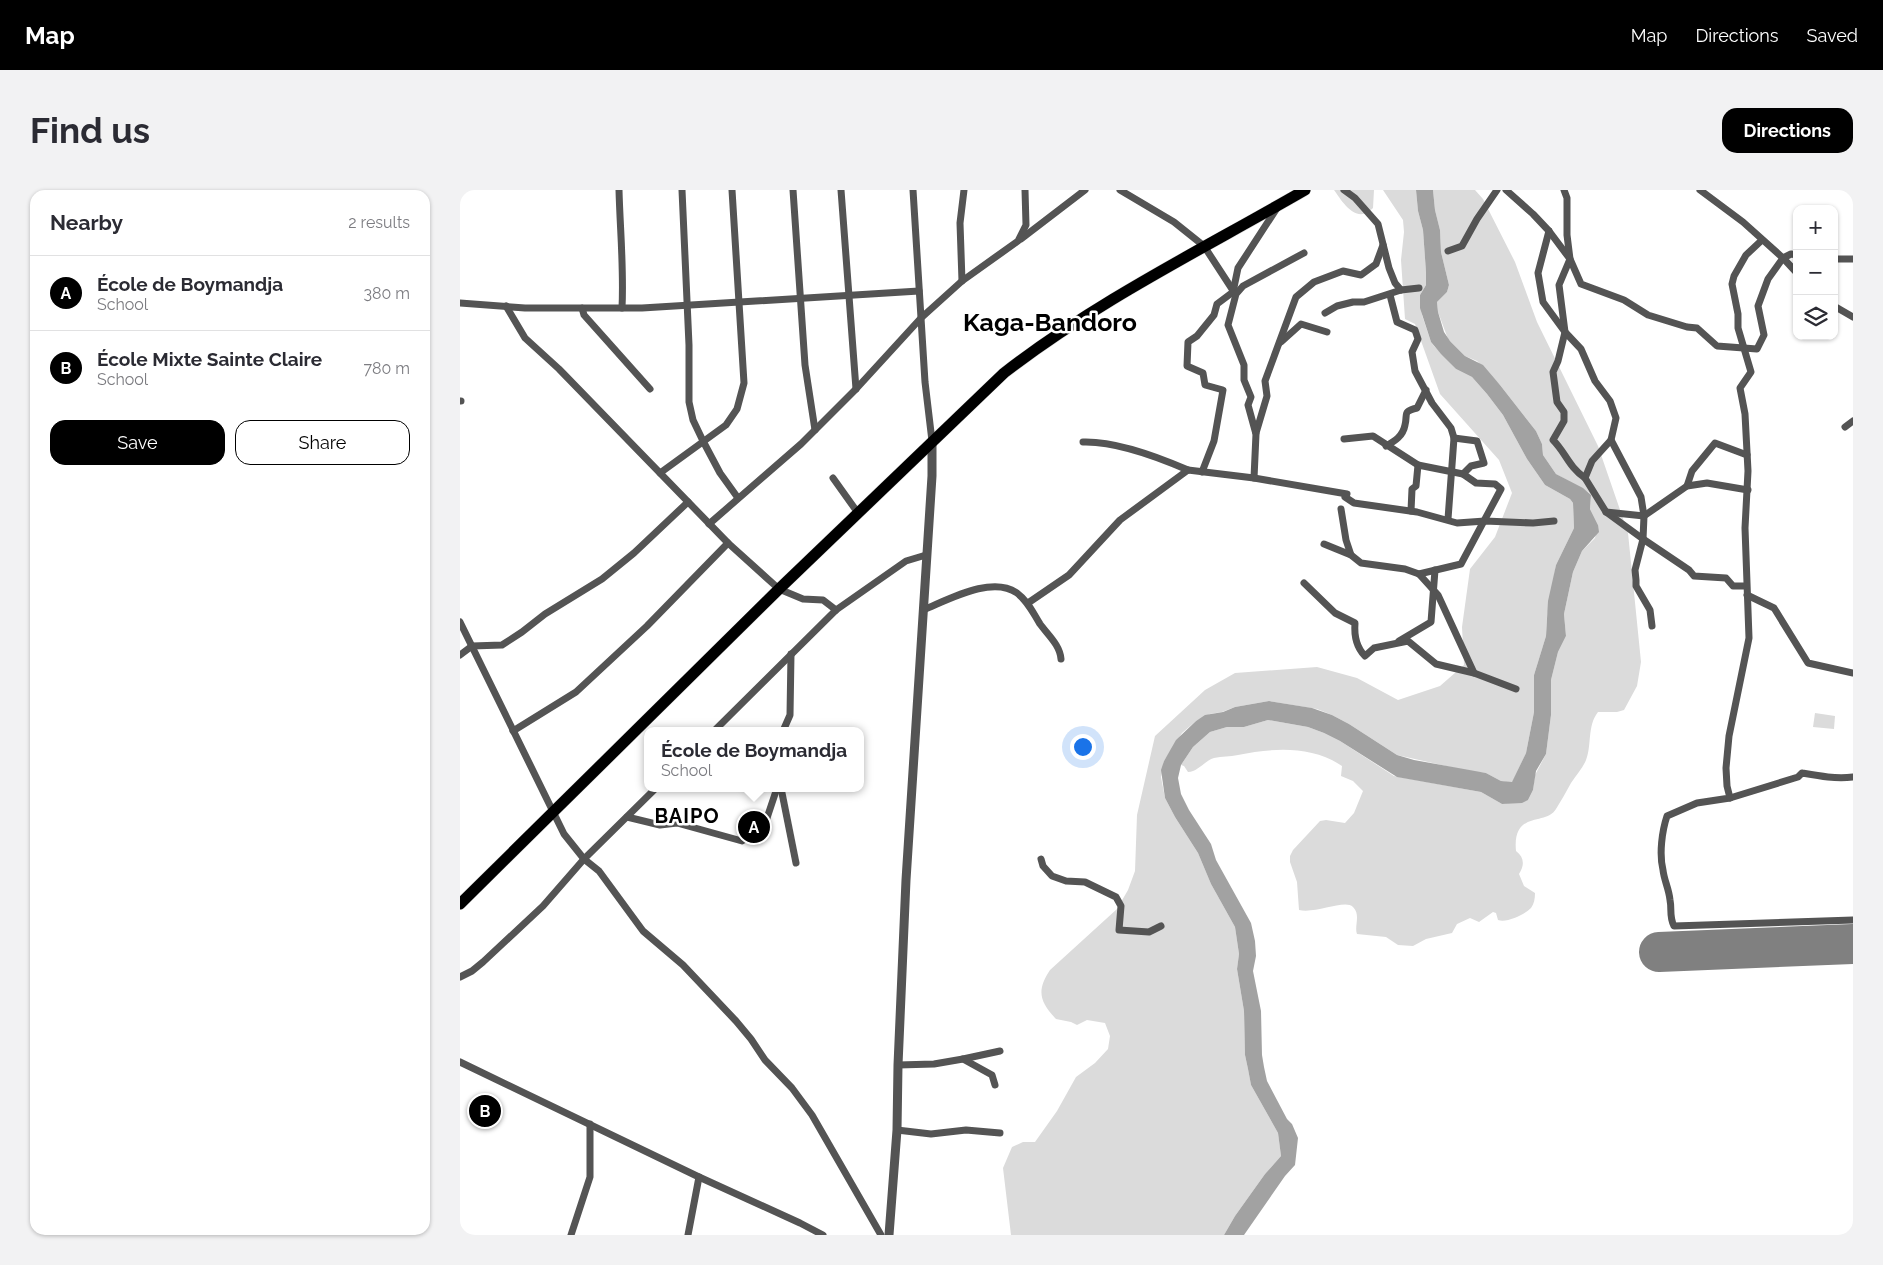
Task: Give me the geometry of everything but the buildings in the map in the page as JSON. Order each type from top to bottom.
[{"type":"main road","points":[[460,904],[779,589],[1004,373],[1034,350],[1204,246],[1304,190]]},
{"type":"street","points":[[619,190],[620,246],[624,278],[622,308]]},
{"type":"street","points":[[682,190],[689,346],[689,402],[693,420],[720,473],[738,498]]},
{"type":"street","points":[[660,472],[726,425],[736,409],[744,383],[732,190]]},
{"type":"street","points":[[793,190],[799,298],[808,389],[815,430]]},
{"type":"street","points":[[841,190],[856,389]]},
{"type":"street","points":[[890,1235],[897,1130],[906,880],[932,476],[932,441],[921,318],[913,190]]},
{"type":"street","points":[[962,281],[960,223],[964,190]]},
{"type":"street","points":[[709,524],[815,430],[856,389],[921,318],[962,281],[1085,190]]},
{"type":"street","points":[[1120,190],[1174,222],[1204,246],[1234,293]]},
{"type":"street","points":[[1344,190],[1355,198],[1378,224],[1389,268],[1395,283],[1401,290]]},
{"type":"street","points":[[1448,251],[1462,246],[1477,219],[1497,190]]},
{"type":"street","points":[[1506,190],[1549,231],[1570,259],[1581,284],[1624,300],[1648,315],[1687,327],[1697,328],[1716,346],[1756,349],[1764,336],[1758,306],[1768,279],[1783,258],[1793,254]]},
{"type":"street","points":[[1564,190],[1567,198],[1567,235],[1570,259],[1560,285],[1565,332],[1553,372],[1557,402],[1564,412],[1564,421],[1553,440],[1562,449],[1563,456],[1578,473],[1586,478],[1606,512],[1689,570],[1694,576],[1726,578],[1733,586],[1746,586]]},
{"type":"street","points":[[1700,190],[1730,211],[1793,269]]},
{"type":"street","points":[[1018,241],[1026,225],[1026,192]]},
{"type":"street","points":[[1256,434],[1248,405],[1251,397],[1244,380],[1244,365],[1228,325],[1238,268],[1280,204]]},
{"type":"street","points":[[1549,231],[1538,273],[1541,295],[1547,308],[1581,349],[1595,381],[1610,401],[1616,418],[1611,440],[1592,461],[1586,478]]},
{"type":"street","points":[[1730,798],[1726,768],[1730,736],[1749,638],[1745,528],[1748,490],[1747,455],[1745,414],[1740,388],[1751,372],[1738,328],[1738,314],[1732,284],[1734,276],[1746,255],[1762,240]]},
{"type":"street","points":[[1254,478],[1256,434],[1267,396],[1265,381],[1296,297],[1314,282],[1343,271],[1361,275],[1376,264],[1383,245]]},
{"type":"street","points":[[1202,472],[1214,441],[1223,390],[1205,385],[1203,372],[1187,366],[1188,342],[1203,329],[1214,314],[1217,304],[1244,286],[1304,253]]},
{"type":"street","points":[[1838,259],[1853,259]]},
{"type":"street","points":[[1325,313],[1337,306],[1353,302],[1364,302],[1401,290],[1419,288]]},
{"type":"street","points":[[460,303],[506,306],[622,308],[686,306],[919,291]]},
{"type":"street","points":[[1390,295],[1397,322],[1415,330],[1418,340],[1412,352],[1413,362],[1420,382],[1432,403],[1451,428],[1454,438],[1448,519]]},
{"type":"street","points":[[506,306],[525,338],[559,369],[728,543],[779,589],[803,599],[823,600],[836,610]]},
{"type":"street","points":[[582,308],[584,315],[650,389]]},
{"type":"street","points":[[1838,308],[1852,317]]},
{"type":"street","points":[[1279,343],[1301,324],[1327,332]]},
{"type":"street","points":[[1386,446],[1398,439],[1405,425],[1405,415],[1408,410],[1417,408],[1426,390]]},
{"type":"street","points":[[1845,427],[1853,422]]},
{"type":"street","points":[[1344,439],[1373,436],[1418,465],[1463,474],[1476,483],[1495,484],[1502,489],[1461,564],[1419,574]]},
{"type":"street","points":[[1454,438],[1477,441],[1484,463],[1471,466],[1463,474]]},
{"type":"street","points":[[1611,440],[1641,497],[1644,516],[1643,539],[1635,570],[1636,586],[1650,610],[1652,626]]},
{"type":"street","points":[[1083,442],[1095,441],[1146,454],[1188,470],[1254,478],[1346,496],[1354,503],[1411,511],[1448,519],[1457,523],[1554,521]]},
{"type":"street","points":[[1687,486],[1692,471],[1715,443],[1747,455]]},
{"type":"street","points":[[1411,511],[1412,489],[1416,486],[1418,465]]},
{"type":"street","points":[[1028,603],[1068,575],[1120,520],[1188,470]]},
{"type":"street","points":[[833,478],[858,513]]},
{"type":"street","points":[[1606,512],[1644,516],[1687,486],[1707,483],[1748,490]]},
{"type":"street","points":[[460,655],[472,646],[502,644],[522,632],[545,614],[602,579],[634,553],[688,502]]},
{"type":"street","points":[[1341,509],[1346,540],[1351,555]]},
{"type":"street","points":[[513,731],[576,692],[647,626],[728,543]]},
{"type":"street","points":[[1324,544],[1351,555],[1361,563],[1405,569],[1419,574],[1438,595],[1474,673]]},
{"type":"street","points":[[718,727],[836,610],[906,561],[926,555]]},
{"type":"street","points":[[1395,644],[1431,622],[1435,570]]},
{"type":"street","points":[[1304,583],[1335,612],[1355,623],[1354,633],[1357,644],[1365,656],[1374,648],[1408,641],[1436,664],[1474,673],[1516,689]]},
{"type":"street","points":[[923,610],[978,588],[993,586],[1016,592],[1028,603],[1037,620],[1060,650],[1061,659]]},
{"type":"street","points":[[1747,595],[1774,608],[1808,663],[1853,673]]},
{"type":"street","points":[[460,622],[552,813],[564,834],[584,859],[599,871],[643,931],[683,965],[752,1039],[765,1060],[792,1088],[812,1115],[881,1235]]},
{"type":"street","points":[[785,727],[790,715],[791,654]]},
{"type":"street","points":[[1853,776],[1841,778],[1822,777],[1802,773],[1798,777],[1730,798],[1697,803],[1667,816],[1662,830],[1662,869],[1668,883],[1671,901],[1671,920],[1674,926],[1853,920]]},
{"type":"street","points":[[460,977],[472,971],[483,962],[543,906],[584,859],[652,792]]},
{"type":"street","points":[[627,817],[660,825],[677,823],[742,841],[765,824],[777,792]]},
{"type":"street","points":[[780,792],[796,863]]},
{"type":"street","points":[[1041,859],[1043,866],[1052,876],[1066,881],[1084,882],[1116,897],[1121,906],[1119,930],[1148,932],[1162,926]]},
{"type":"street","points":[[898,1065],[934,1064],[1000,1050]]},
{"type":"street","points":[[964,1059],[992,1075],[995,1085]]},
{"type":"street","points":[[460,1062],[508,1087],[547,1103],[823,1235]]},
{"type":"street","points":[[571,1235],[590,1176],[590,1124]]},
{"type":"street","points":[[897,1130],[931,1134],[966,1130],[1000,1133]]},
{"type":"street","points":[[688,1235],[699,1177]]},
{"type":"shaded area","points":[[1334,190],[1374,190],[1373,208],[1367,213],[1356,213],[1346,206]]},
{"type":"shaded area","points":[[1383,190],[1416,190],[1418,211],[1423,230],[1426,272],[1426,285],[1420,295],[1422,315],[1431,342],[1456,369],[1472,377],[1487,394],[1503,415],[1527,459],[1545,485],[1570,499],[1573,503],[1574,528],[1556,565],[1547,617],[1546,636],[1534,675],[1534,712],[1526,753],[1512,783],[1501,781],[1486,773],[1468,771],[1397,755],[1332,715],[1317,709],[1269,701],[1210,714],[1196,721],[1182,733],[1164,761],[1161,777],[1165,798],[1198,853],[1211,884],[1235,927],[1239,954],[1237,969],[1244,1011],[1245,1055],[1251,1085],[1278,1133],[1281,1156],[1265,1174],[1224,1235],[1011,1235],[1003,1168],[1012,1147],[1023,1142],[1035,1142],[1057,1111],[1076,1077],[1095,1063],[1108,1049],[1110,1036],[1105,1023],[1087,1020],[1077,1025],[1056,1019],[1043,1002],[1042,990],[1050,970],[1117,909],[1128,890],[1135,871],[1137,815],[1155,736],[1205,690],[1235,673],[1317,667],[1357,678],[1398,700],[1440,686],[1464,665],[1462,627],[1470,569],[1495,537],[1512,493],[1499,460],[1440,394],[1415,324],[1405,319],[1401,260],[1404,232],[1403,220]]},
{"type":"shaded area","points":[[1416,190],[1433,190],[1440,230],[1441,252],[1449,285],[1447,292],[1437,302],[1444,332],[1465,356],[1483,365],[1500,385],[1536,431],[1542,444],[1543,455],[1556,474],[1583,488],[1591,495],[1590,509],[1598,525],[1599,532],[1582,551],[1573,572],[1564,614],[1566,636],[1558,652],[1551,680],[1551,715],[1546,754],[1536,771],[1533,790],[1528,800],[1522,803],[1502,804],[1481,792],[1397,777],[1324,733],[1308,727],[1268,720],[1244,727],[1227,727],[1210,732],[1193,747],[1181,765],[1178,778],[1181,794],[1211,844],[1216,860],[1251,923],[1256,956],[1253,971],[1261,1011],[1262,1055],[1267,1081],[1298,1138],[1295,1165],[1285,1176],[1244,1235],[1224,1235],[1265,1174],[1281,1156],[1278,1133],[1251,1085],[1245,1055],[1244,1011],[1237,969],[1239,954],[1235,927],[1211,884],[1198,853],[1165,798],[1161,770],[1164,761],[1176,740],[1205,715],[1269,701],[1312,708],[1332,715],[1397,755],[1414,760],[1486,773],[1501,781],[1512,782],[1526,753],[1534,712],[1534,675],[1546,636],[1548,601],[1556,565],[1574,528],[1573,503],[1570,499],[1545,485],[1527,459],[1503,415],[1487,394],[1472,377],[1456,369],[1431,342],[1420,308],[1420,295],[1426,285],[1426,272],[1423,230],[1418,211]]},
{"type":"shaded area","points":[[1433,190],[1475,190],[1483,199],[1515,262],[1537,322],[1598,446],[1628,533],[1641,662],[1637,686],[1624,710],[1598,712],[1595,717],[1592,723],[1586,760],[1556,809],[1545,817],[1524,824],[1519,830],[1516,838],[1516,851],[1521,856],[1523,864],[1519,874],[1524,886],[1535,893],[1531,908],[1520,916],[1502,921],[1498,920],[1496,913],[1493,912],[1479,922],[1470,918],[1457,924],[1452,933],[1426,939],[1413,946],[1398,945],[1386,937],[1357,934],[1357,913],[1349,905],[1337,905],[1306,911],[1299,910],[1297,882],[1290,862],[1293,850],[1320,821],[1345,823],[1354,813],[1363,791],[1353,781],[1341,776],[1342,766],[1317,754],[1291,750],[1264,751],[1214,758],[1192,772],[1188,772],[1181,765],[1193,747],[1210,732],[1227,727],[1244,727],[1268,720],[1308,727],[1324,733],[1340,741],[1394,776],[1481,792],[1502,804],[1528,800],[1533,790],[1535,775],[1546,754],[1551,715],[1551,680],[1558,652],[1566,636],[1564,614],[1573,572],[1582,551],[1595,538],[1598,525],[1590,509],[1591,495],[1556,474],[1543,455],[1542,444],[1536,431],[1500,385],[1477,361],[1465,356],[1448,339],[1438,312],[1437,302],[1447,292],[1449,285],[1441,252],[1440,230]]},
{"type":"shaded area","points":[[1815,713],[1835,716],[1834,729],[1813,727]]},
{"type":"runway","points":[[1659,952],[1853,944]]},
{"type":"place","name":"École de Boymandja","points":[[754,827]]},
{"type":"place","name":"École Mixte Sainte Claire","points":[[485,1111]]},
{"type":"district","name":"Kaga-Bandoro","points":[[1050,322]]},
{"type":"district","name":"BAIPO","points":[[687,816]]}]
